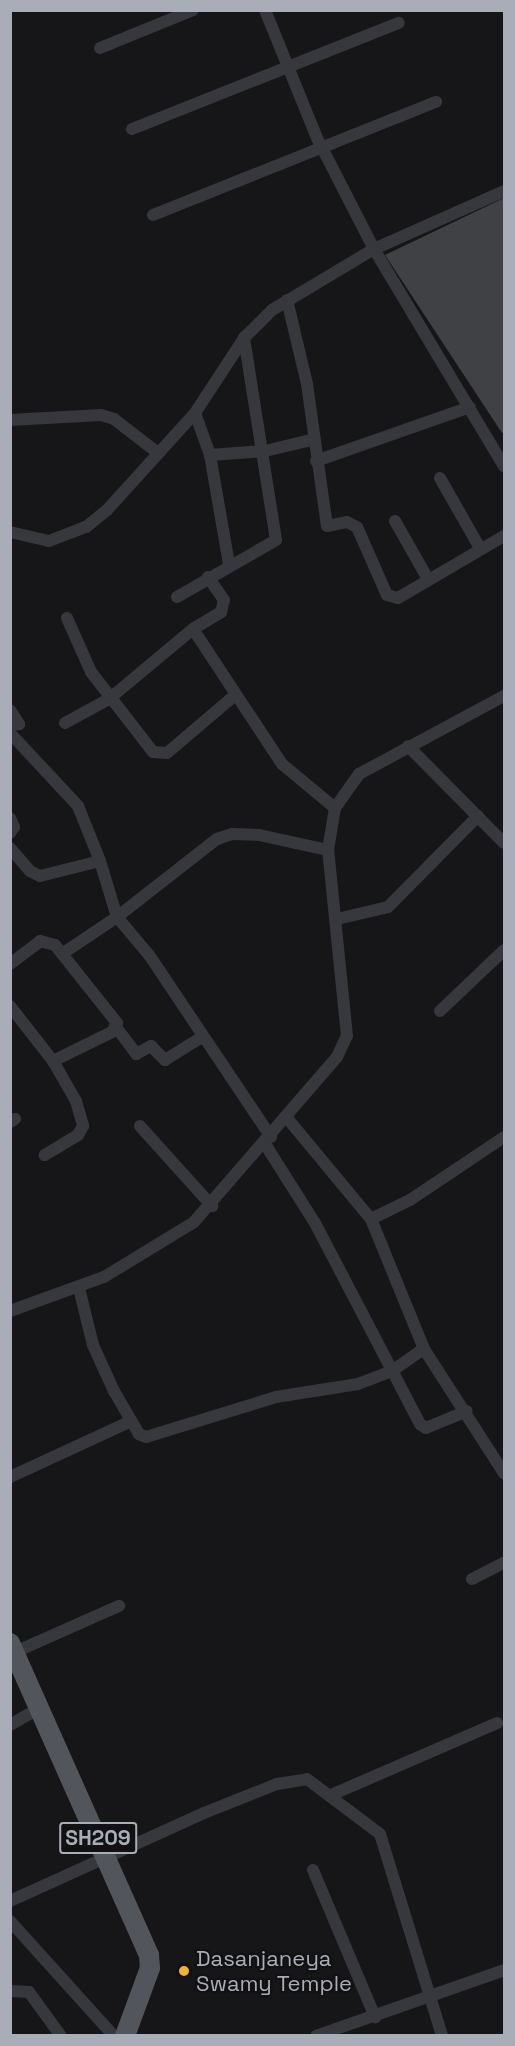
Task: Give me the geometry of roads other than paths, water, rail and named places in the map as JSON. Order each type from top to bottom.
[{"type":"main road","name":"SH209","points":[[13,1648],[150,1955],[150,1968],[125,2036]]},
{"type":"street","points":[[100,48],[193,10]]},
{"type":"street","points":[[265,10],[323,149],[374,249],[504,466]]},
{"type":"street","points":[[132,129],[399,23]]},
{"type":"street","points":[[153,214],[323,149],[436,102]]},
{"type":"street","points":[[10,532],[49,541],[86,527],[195,413],[244,338],[287,300],[374,249],[504,191]]},
{"type":"street","points":[[287,300],[315,439],[316,461],[327,526],[347,522],[357,527],[387,595],[398,598],[504,536]]},
{"type":"street","points":[[177,597],[229,564],[276,540],[265,451],[244,338]]},
{"type":"street","points":[[316,461],[470,407]]},
{"type":"street","points":[[195,413],[210,455],[229,564]]},
{"type":"street","points":[[10,420],[101,415],[114,419],[158,453]]},
{"type":"street","points":[[210,455],[265,451],[315,439]]},
{"type":"street","points":[[440,478],[480,548]]},
{"type":"street","points":[[395,521],[428,579]]},
{"type":"street","points":[[65,723],[110,699],[193,629],[225,608],[208,577]]},
{"type":"street","points":[[68,618],[91,672],[153,752],[160,754],[234,696]]},
{"type":"street","points":[[193,629],[234,696],[282,764],[335,808]]},
{"type":"street","points":[[10,1311],[79,1288],[194,1222],[212,1206],[337,1057],[347,1036],[337,919],[328,850],[335,808],[359,774],[504,696]]},
{"type":"street","points":[[10,710],[19,724],[10,726]]},
{"type":"street","points":[[10,733],[78,806],[100,861],[117,918],[149,955],[268,1140],[315,1223],[392,1371],[426,1428],[467,1411]]},
{"type":"street","points":[[408,746],[504,843]]},
{"type":"street","points":[[337,919],[388,907],[478,816]]},
{"type":"street","points":[[10,818],[15,827],[10,833]]},
{"type":"street","points":[[62,954],[117,918],[217,839],[232,834],[259,835],[328,850]]},
{"type":"street","points":[[10,848],[30,871],[40,876],[100,861]]},
{"type":"street","points":[[10,964],[40,941],[55,945],[115,1019],[116,1027],[136,1054],[151,1046],[165,1060],[202,1037]]},
{"type":"street","points":[[440,1011],[504,950]]},
{"type":"street","points":[[10,1006],[53,1061],[76,1101],[83,1126],[78,1135],[45,1155]]},
{"type":"street","points":[[53,1061],[116,1027]]},
{"type":"street","points":[[286,1118],[371,1219],[424,1349],[467,1411],[504,1473]]},
{"type":"street","points":[[140,1126],[212,1206]]},
{"type":"street","points":[[371,1219],[410,1200],[504,1137]]},
{"type":"street","points":[[79,1288],[93,1345],[139,1434],[154,1436],[276,1397],[358,1384],[392,1371],[424,1349]]},
{"type":"street","points":[[10,1477],[131,1421]]},
{"type":"street","points":[[472,1579],[504,1563]]},
{"type":"street","points":[[13,1648],[119,1606]]},
{"type":"street","points":[[10,1725],[40,1708]]},
{"type":"street","points":[[331,1795],[497,1723]]},
{"type":"street","points":[[10,1901],[106,1856],[293,1779],[307,1779],[331,1795],[352,1818],[380,1834],[442,2036]]},
{"type":"street","points":[[313,1870],[375,2017]]},
{"type":"street","points":[[10,1921],[114,2036]]},
{"type":"street","points":[[316,2036],[504,1970]]},
{"type":"street","points":[[10,1991],[29,1992],[61,2036]]},
{"type":"place","name":"Dasanjaneya Swamy Temple","points":[[184,1971]]}]
